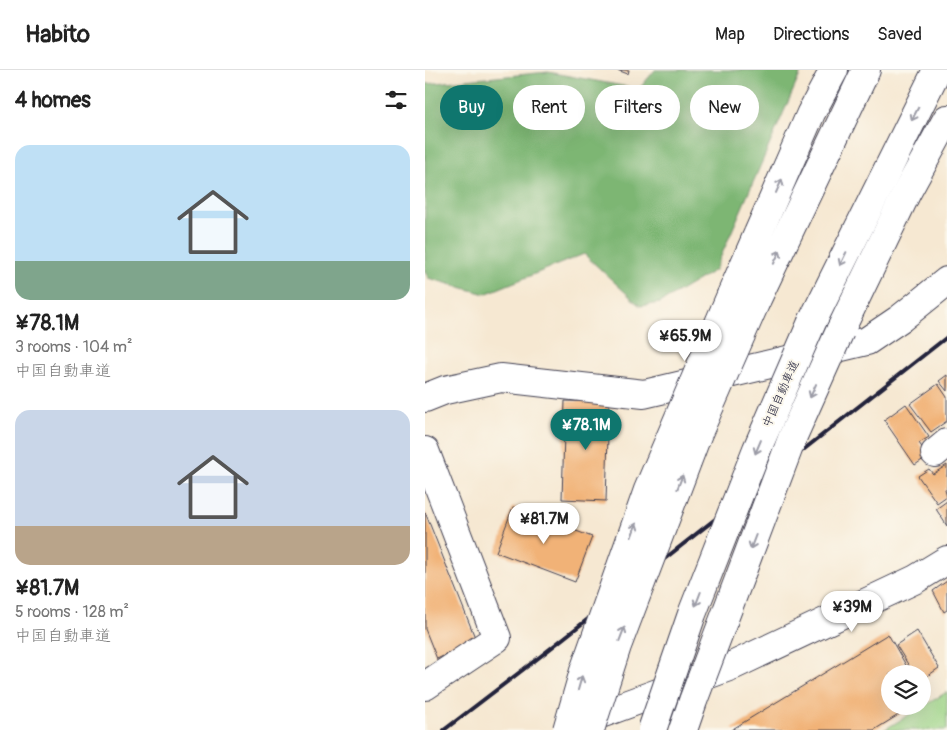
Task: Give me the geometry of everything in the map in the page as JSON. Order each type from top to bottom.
[{"type":"main road","points":[[590,730],[617,646],[695,443],[743,298],[811,113],[834,70]]},
{"type":"main road","points":[[567,730],[584,670],[648,490],[743,298],[866,70]]},
{"type":"main road","name":"中国自動車道","points":[[653,730],[692,614],[757,450],[812,322],[937,70]]},
{"type":"main road","points":[[683,730],[793,436],[840,330],[907,192],[947,119]]},
{"type":"main road","points":[[425,398],[445,390],[501,378],[644,394],[867,341],[901,318],[947,281]]},
{"type":"main road","points":[[425,451],[497,638],[425,686]]},
{"type":"main road","points":[[556,730],[734,665],[916,579],[947,560]]},
{"type":"green space","points":[[655,70],[802,70],[715,270],[660,303],[640,306],[584,254],[485,294],[428,278],[425,271],[425,84],[548,72],[618,85],[595,85],[595,130],[680,130],[680,85],[642,85]]},
{"type":"green space","points":[[947,692],[947,730],[884,730],[909,715],[931,715],[931,702]]},
{"type":"building","points":[[617,70],[629,70],[628,74]]},
{"type":"building","points":[[947,375],[947,391],[939,381]]},
{"type":"building","points":[[938,384],[947,397],[947,421],[931,432],[910,404]]},
{"type":"building","points":[[565,401],[609,402],[606,501],[562,499]]},
{"type":"building","points":[[906,404],[929,437],[919,443],[928,456],[915,465],[884,420]]},
{"type":"building","points":[[947,465],[947,488],[945,489],[947,496],[937,503],[918,476],[929,469],[933,474]]},
{"type":"building","points":[[947,501],[947,526],[936,509]]},
{"type":"building","points":[[513,507],[592,537],[575,582],[496,552]]},
{"type":"building","points":[[425,512],[476,640],[437,659],[425,629]]},
{"type":"building","points":[[947,581],[947,610],[944,612],[933,591]]},
{"type":"building","points":[[917,631],[939,668],[931,674],[931,665],[908,665],[896,645]]},
{"type":"building","points":[[888,634],[906,665],[881,665],[881,715],[898,715],[874,730],[731,730]]},
{"type":"railway","points":[[444,730],[947,337]]}]
